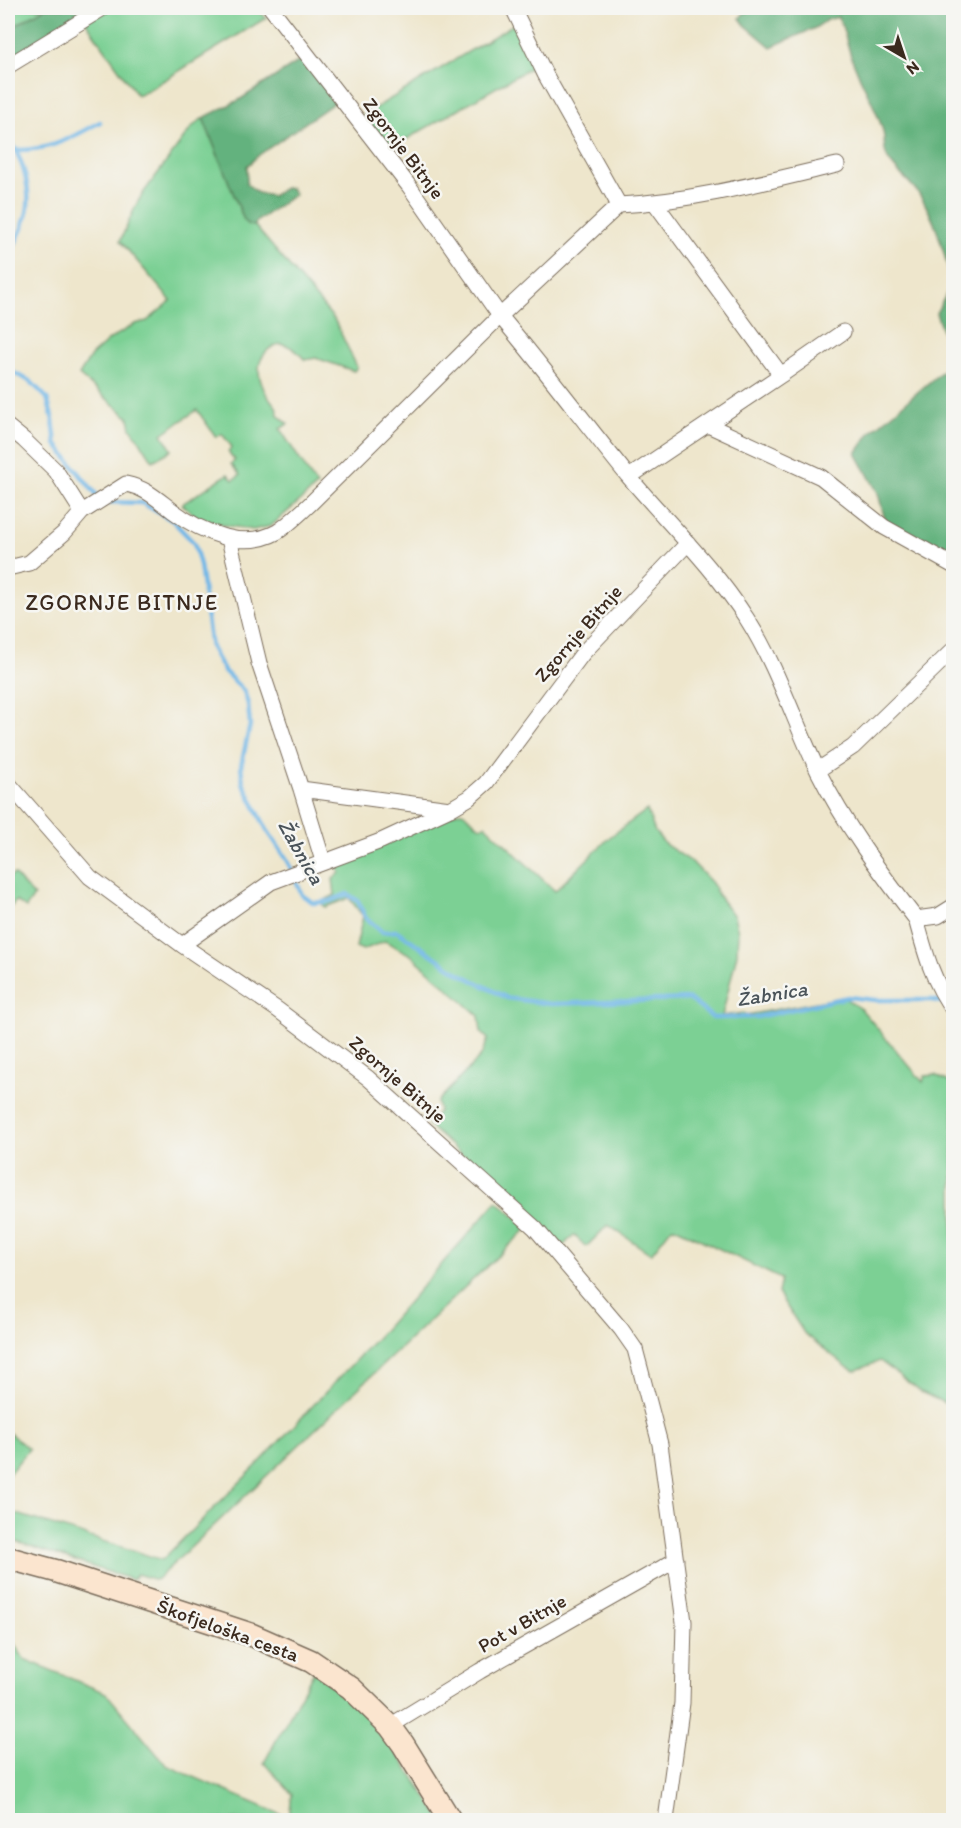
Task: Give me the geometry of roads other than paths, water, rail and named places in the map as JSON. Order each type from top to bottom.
[{"type":"street","points":[[8,66],[103,8]]},
{"type":"street","name":"Zgornje Bitnje","points":[[271,8],[408,186],[500,316],[629,477],[724,587],[747,619],[774,669],[818,770],[862,847],[916,919]]},
{"type":"street","points":[[513,8],[545,74],[619,205]]},
{"type":"street","points":[[8,568],[29,563],[64,533],[87,509],[126,484],[137,486],[158,498],[173,512],[194,525],[229,539],[250,540],[277,532],[500,316],[619,205],[655,203],[736,188],[837,165]]},
{"type":"street","points":[[655,203],[781,375]]},
{"type":"street","points":[[629,477],[843,332]]},
{"type":"street","points":[[708,424],[821,477],[884,527],[954,566]]},
{"type":"street","points":[[8,427],[56,471],[87,509]]},
{"type":"street","points":[[229,539],[259,663],[323,861]]},
{"type":"street","name":"Zgornje Bitnje","points":[[182,945],[271,882],[381,841],[469,798],[486,783],[583,653],[688,543]]},
{"type":"street","points":[[818,770],[853,747],[954,649]]},
{"type":"street","name":"Zgornje Bitnje","points":[[8,783],[90,877],[182,945],[278,1010],[368,1078],[535,1228],[569,1267],[635,1349],[660,1444],[676,1560]]},
{"type":"street","points":[[301,789],[450,809]]},
{"type":"street","points":[[954,906],[938,916],[916,919],[932,973],[943,996],[954,1011]]},
{"type":"street","name":"Škofjeloška cesta","points":[[8,1558],[159,1604],[274,1644],[326,1670],[351,1688],[390,1726],[450,1821]]},
{"type":"street","points":[[666,1821],[682,1702],[684,1622],[676,1560]]},
{"type":"street","name":"Pot v Bitnje","points":[[390,1726],[499,1660],[676,1560]]},
{"type":"waterway","points":[[15,150],[50,146],[100,122]]},
{"type":"waterway","name":"Žabnica","points":[[8,140],[21,162],[28,198],[25,219],[8,258]]},
{"type":"waterway","name":"Žabnica","points":[[8,370],[30,381],[47,398],[56,444],[98,497]]},
{"type":"waterway","name":"Žabnica","points":[[107,502],[142,503],[172,520],[194,543],[200,565],[211,648],[224,671],[244,691],[248,704],[250,725],[241,766],[243,783],[267,830],[288,861],[302,895],[314,903],[330,901],[347,894],[358,901],[365,917],[382,932],[397,931],[459,973],[507,998],[551,1004],[689,999],[713,1018],[757,1017],[848,997],[942,1002]]},
{"type":"district","name":"ZGORNJE BITNJE","points":[[122,602]]}]
